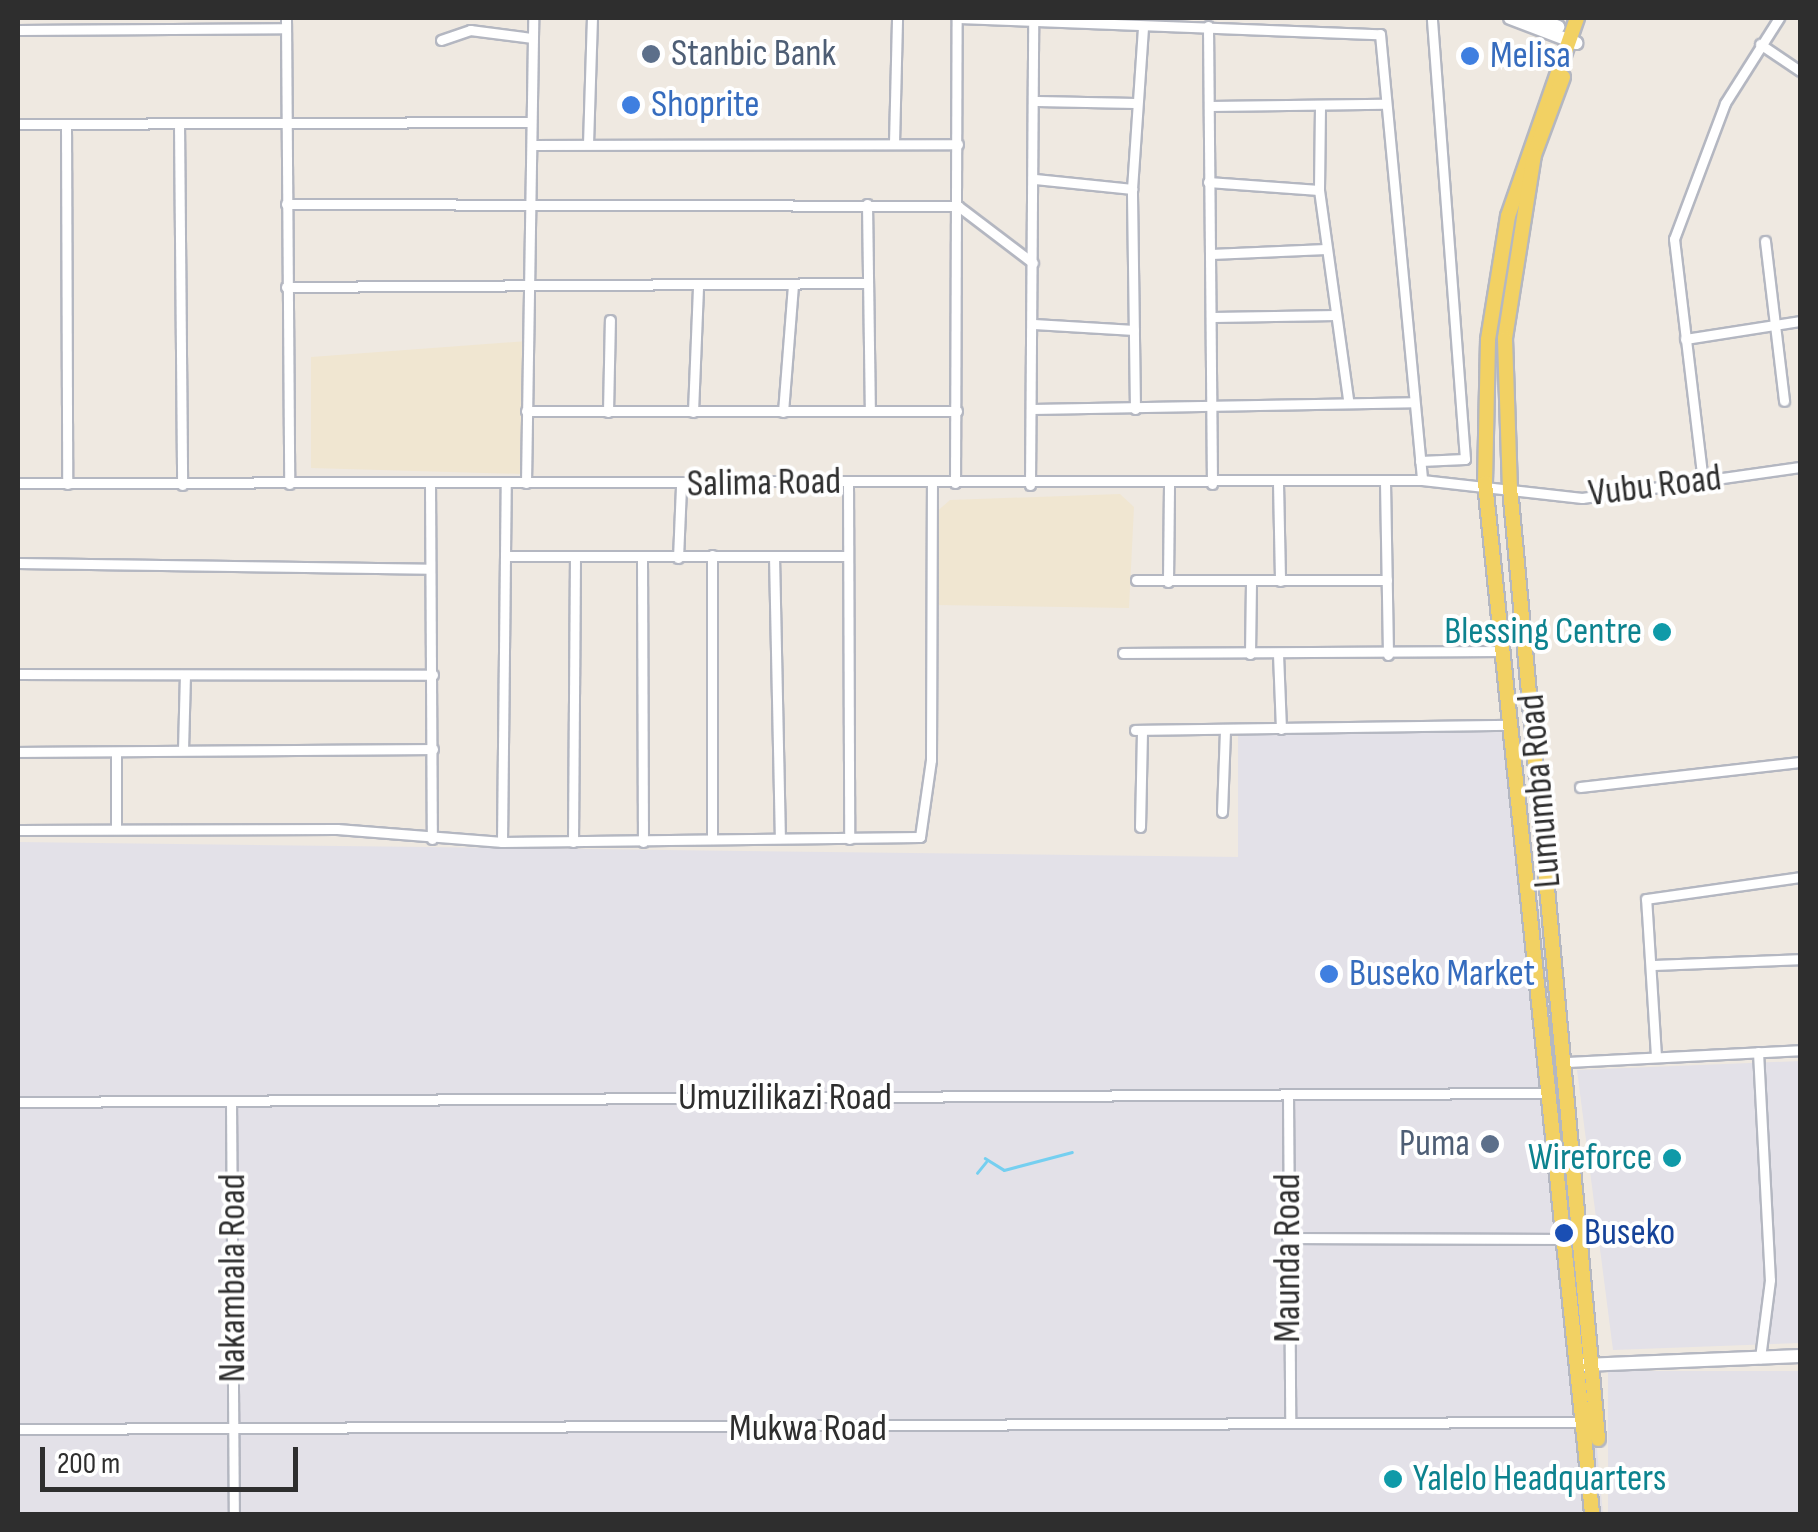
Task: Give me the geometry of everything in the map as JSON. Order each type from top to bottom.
[{"type":"main road","name":"Lumumba Road","points":[[1586,18],[1574,34],[1508,216],[1488,340],[1486,483],[1508,724],[1570,1239],[1590,1364]]},
{"type":"main road","name":"Lumumba Road","points":[[1574,34],[1521,218],[1505,339],[1510,488],[1567,1062],[1601,1514]]},
{"type":"main road","name":"Lumumba Road","points":[[1592,1514],[1593,1422]]},
{"type":"street","points":[[526,483],[533,18]]},
{"type":"street","points":[[588,144],[592,18]]},
{"type":"street","points":[[894,143],[897,18]]},
{"type":"street","points":[[955,483],[957,18],[1033,26],[1208,26],[1380,34],[1422,480]]},
{"type":"street","points":[[1420,461],[1465,459],[1432,18]]},
{"type":"street","points":[[1510,18],[1574,34]]},
{"type":"street","points":[[1535,18],[1574,34]]},
{"type":"street","points":[[1703,482],[1674,239],[1725,103],[1779,18]]},
{"type":"street","points":[[18,30],[286,23],[289,484]]},
{"type":"street","points":[[1030,485],[1037,101],[1033,26]]},
{"type":"street","points":[[1208,26],[1212,484]]},
{"type":"street","points":[[1136,409],[1132,189],[1134,103],[1143,28]]},
{"type":"street","points":[[441,40],[470,30],[532,38]]},
{"type":"street","points":[[1760,44],[1800,70]]},
{"type":"street","points":[[1037,101],[1134,103]]},
{"type":"street","points":[[1210,106],[1320,108],[1385,104]]},
{"type":"street","points":[[1320,108],[1318,190],[1348,400]]},
{"type":"street","points":[[18,124],[531,122]]},
{"type":"street","points":[[179,123],[182,484]]},
{"type":"street","points":[[66,124],[68,484]]},
{"type":"street","points":[[532,145],[958,144]]},
{"type":"street","points":[[1034,179],[1132,189]]},
{"type":"street","points":[[1208,182],[1318,190]]},
{"type":"street","points":[[286,204],[958,206],[1033,263]]},
{"type":"street","points":[[867,204],[870,411]]},
{"type":"street","points":[[1765,240],[1784,401]]},
{"type":"street","points":[[1211,254],[1326,249]]},
{"type":"street","points":[[286,287],[868,283]]},
{"type":"street","points":[[782,412],[792,285]]},
{"type":"street","points":[[693,412],[698,287]]},
{"type":"street","points":[[1213,317],[1336,316]]},
{"type":"street","points":[[608,412],[610,320]]},
{"type":"street","points":[[1685,339],[1800,322]]},
{"type":"street","points":[[1034,324],[1134,330]]},
{"type":"street","points":[[1032,409],[1348,400],[1414,402]]},
{"type":"street","points":[[526,411],[958,411]]},
{"type":"street","name":"Vubu Road","points":[[1510,488],[1582,498],[1800,467]]},
{"type":"street","points":[[848,480],[845,556],[849,840]]},
{"type":"street","name":"Salima Road","points":[[18,483],[681,484],[848,480],[1030,485],[1422,480],[1510,488]]},
{"type":"street","points":[[430,482],[432,839]]},
{"type":"street","points":[[18,830],[116,829],[502,842],[906,840],[928,826],[932,482]]},
{"type":"street","points":[[1385,482],[1388,655]]},
{"type":"street","points":[[502,842],[506,483]]},
{"type":"street","points":[[1278,483],[1280,581]]},
{"type":"street","points":[[678,558],[681,484]]},
{"type":"street","points":[[1168,582],[1169,484]]},
{"type":"street","points":[[508,556],[845,556]]},
{"type":"street","points":[[573,842],[575,556]]},
{"type":"street","points":[[712,556],[712,838]]},
{"type":"street","points":[[774,556],[780,838]]},
{"type":"street","points":[[642,558],[643,842]]},
{"type":"street","points":[[18,563],[430,568]]},
{"type":"street","points":[[1136,580],[1387,580]]},
{"type":"street","points":[[1250,654],[1251,581]]},
{"type":"street","points":[[1123,652],[1502,652]]},
{"type":"street","points":[[1278,654],[1281,729]]},
{"type":"street","points":[[18,674],[432,675]]},
{"type":"street","points":[[182,750],[184,674]]},
{"type":"street","points":[[1140,827],[1138,730],[1508,724]]},
{"type":"street","points":[[1222,812],[1225,729]]},
{"type":"street","points":[[18,752],[433,749]]},
{"type":"street","points":[[116,752],[116,829]]},
{"type":"street","points":[[1580,786],[1800,762]]},
{"type":"street","points":[[1656,1056],[1652,892],[1800,877]]},
{"type":"street","points":[[1652,965],[1800,959]]},
{"type":"street","points":[[1567,1062],[1800,1050]]},
{"type":"street","points":[[1758,1052],[1770,1280],[1760,1358]]},
{"type":"street","name":"Umuzilikazi Road","points":[[18,1102],[1552,1094]]},
{"type":"street","name":"Maunda Road","points":[[1288,1095],[1290,1421]]},
{"type":"street","name":"Nakambala Road","points":[[231,1101],[234,1514]]},
{"type":"street","points":[[1287,1238],[1570,1239]]},
{"type":"street","points":[[1590,1364],[1800,1356]]},
{"type":"street","name":"Mukwa Road","points":[[18,1430],[1593,1422]]},
{"type":"shaded area","points":[[527,341],[523,474],[311,468],[311,357]]},
{"type":"shaded area","points":[[1120,494],[1134,507],[1129,608],[934,605],[934,514],[950,500]]},
{"type":"shaded area","points":[[1514,719],[1564,1096],[1603,1514],[18,1514],[18,842],[1238,857],[1238,732]]},
{"type":"shaded area","points":[[1800,1061],[1800,1343],[1613,1350],[1577,1070]]},
{"type":"shaded area","points":[[1608,1371],[1800,1371],[1800,1514],[1608,1514]]},
{"type":"waterway","points":[[985,1158],[1004,1170],[1072,1152]]},
{"type":"waterway","points":[[977,1173],[986,1162]]},
{"type":"place","name":"Stanbic Bank","points":[[651,54]]},
{"type":"place","name":"Melisa","points":[[1470,56]]},
{"type":"place","name":"Shoprite","points":[[631,105]]},
{"type":"place","name":"Blessing Centre","points":[[1662,632]]},
{"type":"place","name":"Buseko Market","points":[[1329,974]]},
{"type":"place","name":"Puma","points":[[1490,1144]]},
{"type":"place","name":"Wireforce","points":[[1672,1158]]},
{"type":"place","name":"Buseko","points":[[1564,1233]]},
{"type":"place","name":"Yalelo Headquarters","points":[[1393,1479]]}]
